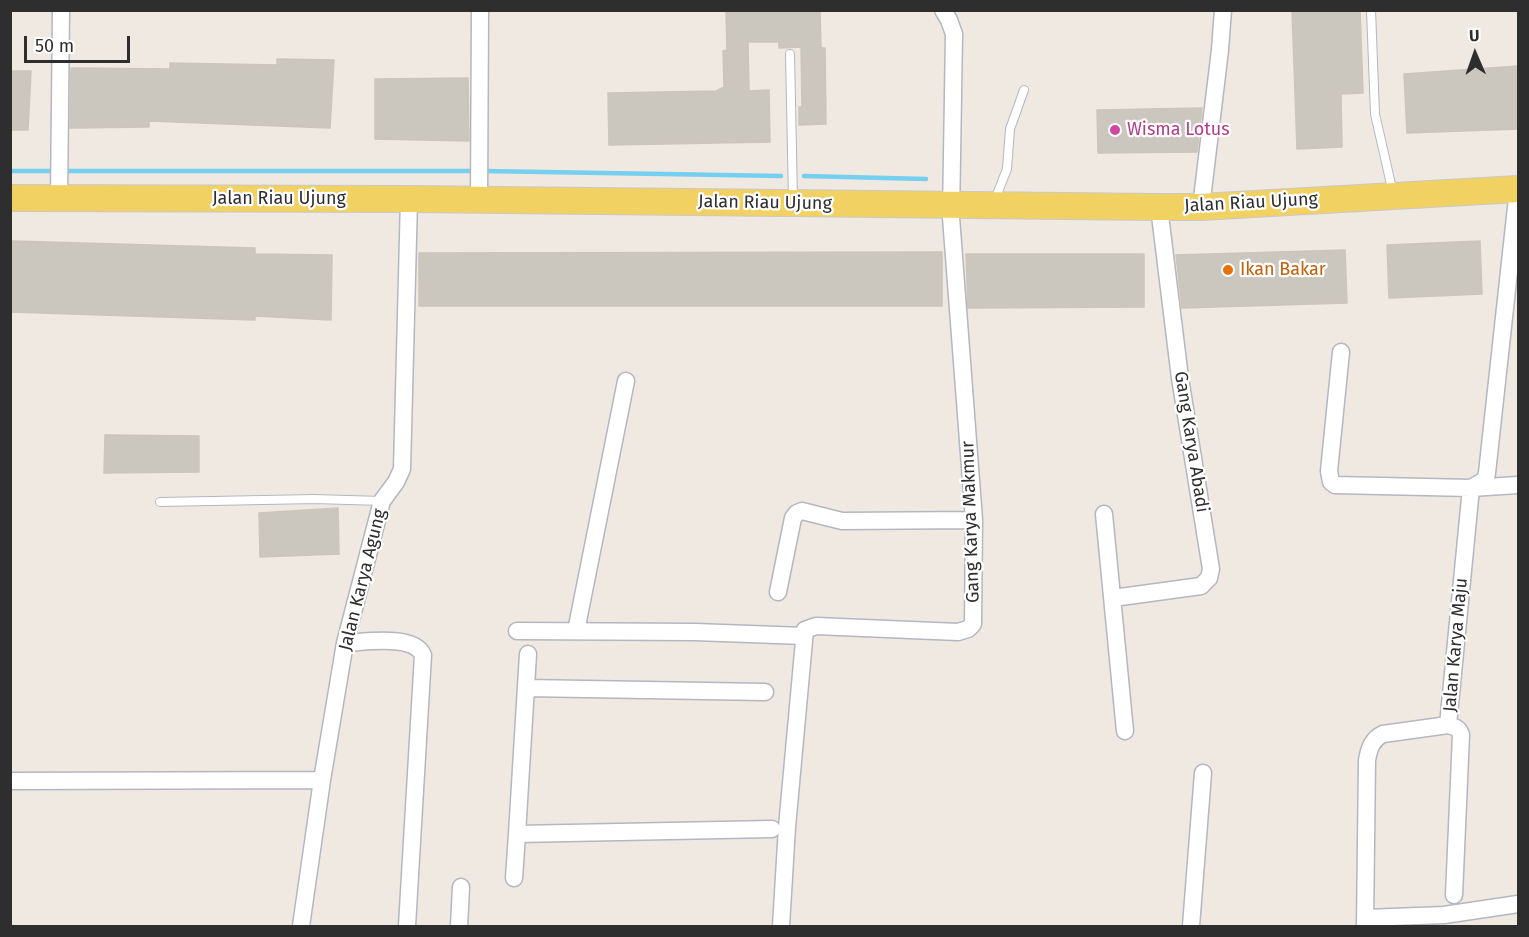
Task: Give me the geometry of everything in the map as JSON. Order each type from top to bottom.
[{"type":"main road","name":"Jalan Riau Ujung","points":[[10,198],[59,191],[409,199],[480,194],[793,203],[1201,207],[1518,189]]},
{"type":"street","points":[[59,191],[61,10]]},
{"type":"street","points":[[480,10],[480,194]]},
{"type":"street","name":"Gang Karya Makmur","points":[[804,636],[805,630],[816,626],[958,632],[968,629],[973,624],[974,520],[951,217],[954,34],[950,20],[943,10]]},
{"type":"street","points":[[1201,207],[1223,10]]},
{"type":"street","points":[[1471,488],[1485,480],[1487,474],[1518,189]]},
{"type":"street","name":"Jalan Karya Agung","points":[[301,927],[321,780],[345,643],[382,501],[396,482],[402,469],[409,199]]},
{"type":"street","name":"Gang Karya Abadi","points":[[1113,598],[1201,586],[1209,578],[1211,569],[1180,378],[1159,207]]},
{"type":"street","points":[[1341,352],[1329,471],[1331,482],[1335,485],[1471,488],[1518,485]]},
{"type":"street","points":[[576,631],[626,381]]},
{"type":"street","name":"Jalan Karya Maju","points":[[1366,922],[1367,760],[1369,749],[1376,737],[1383,734],[1452,726],[1471,488]]},
{"type":"street","points":[[778,592],[793,518],[802,511],[842,521],[974,520]]},
{"type":"street","points":[[1104,514],[1125,731]]},
{"type":"street","points":[[517,631],[804,636],[780,828],[781,927]]},
{"type":"street","points":[[345,643],[405,642],[417,647],[423,655],[407,927]]},
{"type":"street","points":[[514,878],[528,654]]},
{"type":"street","points":[[526,688],[765,692]]},
{"type":"street","points":[[1452,726],[1460,730],[1461,735],[1454,895]]},
{"type":"street","points":[[1191,927],[1203,773]]},
{"type":"street","points":[[10,782],[321,780]]},
{"type":"street","points":[[517,834],[780,828]]},
{"type":"street","points":[[459,927],[462,887]]},
{"type":"street","points":[[1366,922],[1443,921],[1518,904]]},
{"type":"lane","points":[[1371,10],[1375,114],[1394,196]]},
{"type":"lane","points":[[790,54],[793,203]]},
{"type":"lane","points":[[993,205],[1007,169],[1010,129],[1024,90]]},
{"type":"lane","points":[[160,502],[314,499],[382,501]]},
{"type":"building","points":[[820,10],[821,48],[825,48],[826,124],[799,125],[799,107],[802,107],[801,47],[779,48],[779,42],[748,42],[749,91],[769,90],[770,142],[609,145],[608,93],[716,91],[724,87],[723,51],[727,50],[726,11]]},
{"type":"building","points":[[1292,10],[1360,10],[1363,93],[1341,94],[1342,147],[1297,149]]},
{"type":"building","points":[[277,59],[334,60],[330,128],[149,121],[149,127],[70,128],[71,68],[170,69],[170,63],[277,65]]},
{"type":"building","points":[[1518,66],[1518,129],[1407,133],[1404,74]]},
{"type":"building","points":[[10,71],[31,71],[28,130],[10,130]]},
{"type":"building","points":[[468,78],[469,141],[375,139],[375,79]]},
{"type":"building","points":[[1202,108],[1197,152],[1098,153],[1097,110]]},
{"type":"building","points":[[12,241],[255,248],[255,254],[332,255],[331,320],[255,316],[255,320],[10,312]]},
{"type":"building","points":[[1480,241],[1482,294],[1389,298],[1387,245]]},
{"type":"building","points":[[1345,250],[1347,303],[1182,308],[1176,255]]},
{"type":"building","points":[[942,252],[942,306],[419,306],[419,253]]},
{"type":"building","points":[[966,254],[1144,254],[1144,307],[968,308]]},
{"type":"building","points":[[105,435],[199,436],[199,472],[104,473]]},
{"type":"building","points":[[338,508],[339,554],[260,557],[259,513]]},
{"type":"waterway","points":[[10,171],[55,171]]},
{"type":"waterway","points":[[64,171],[475,171]]},
{"type":"waterway","points":[[484,171],[781,176]]},
{"type":"waterway","points":[[804,176],[926,179]]},
{"type":"place","name":"Wisma Lotus","points":[[1115,130]]},
{"type":"place","name":"Ikan Bakar","points":[[1228,270]]}]
